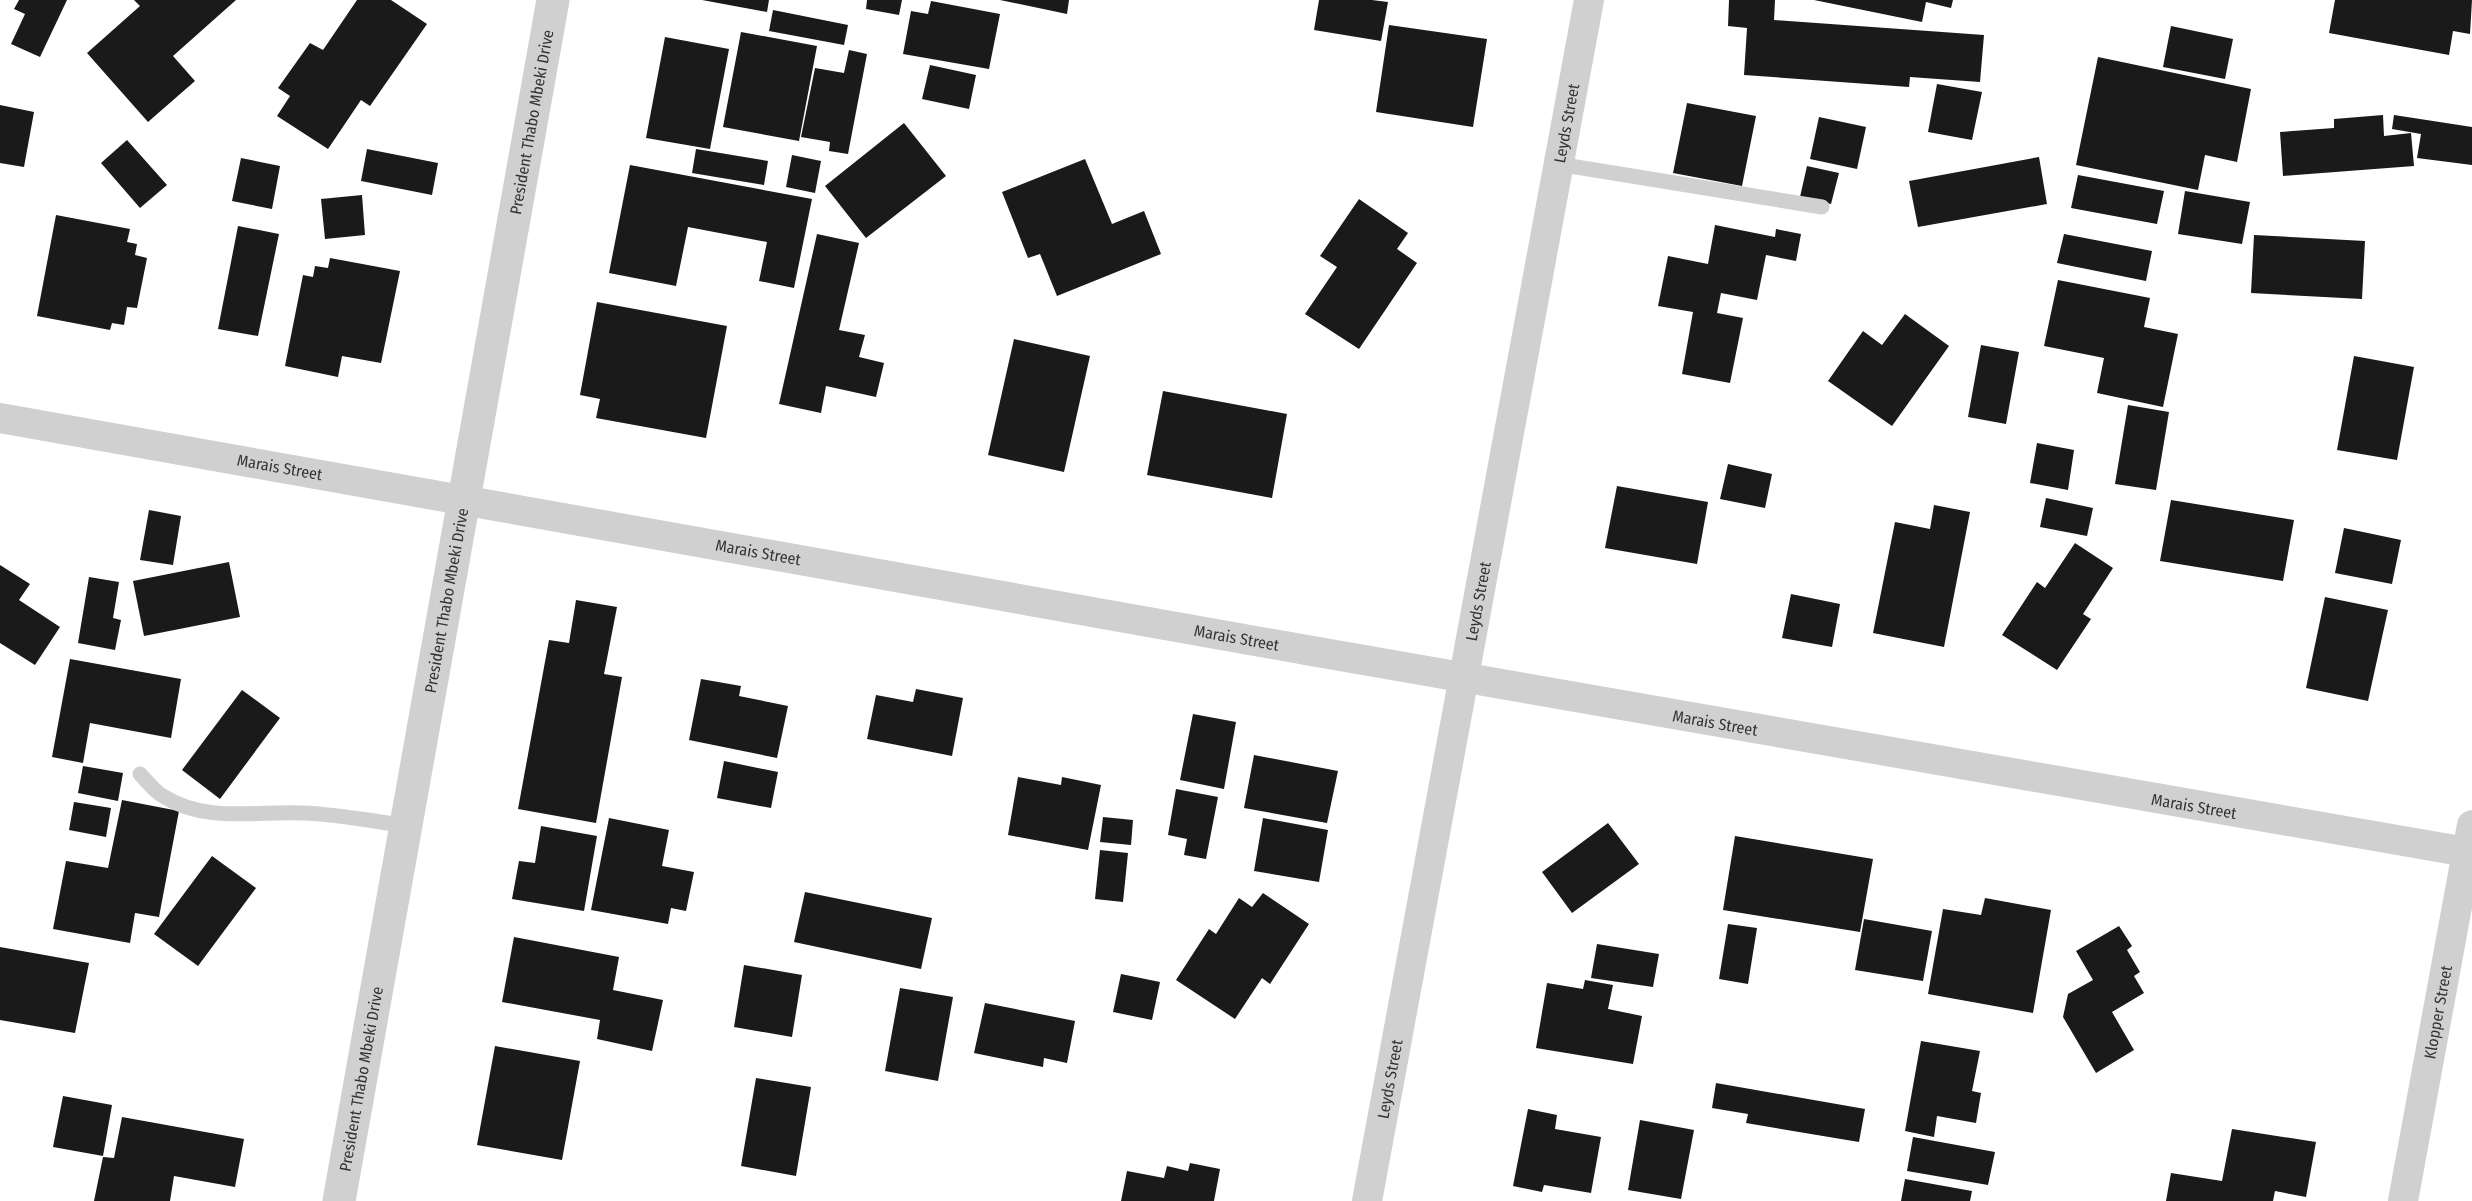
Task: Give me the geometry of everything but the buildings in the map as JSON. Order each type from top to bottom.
[{"type":"street","name":"President Thabo Mbeki Drive","points":[[339,1201],[554,0]]},
{"type":"street","name":"Leyds Street","points":[[1367,1201],[1589,0]]},
{"type":"street","name":"Marais Street","points":[[0,418],[466,499],[1464,679],[2470,843]]},
{"type":"street","name":"Klopper Street","points":[[2403,1201],[2470,843]]},
{"type":"lane","points":[[1558,164],[1822,207]]},
{"type":"lane","points":[[140,774],[161,795],[180,805],[199,810],[224,814],[323,814],[407,826]]}]
